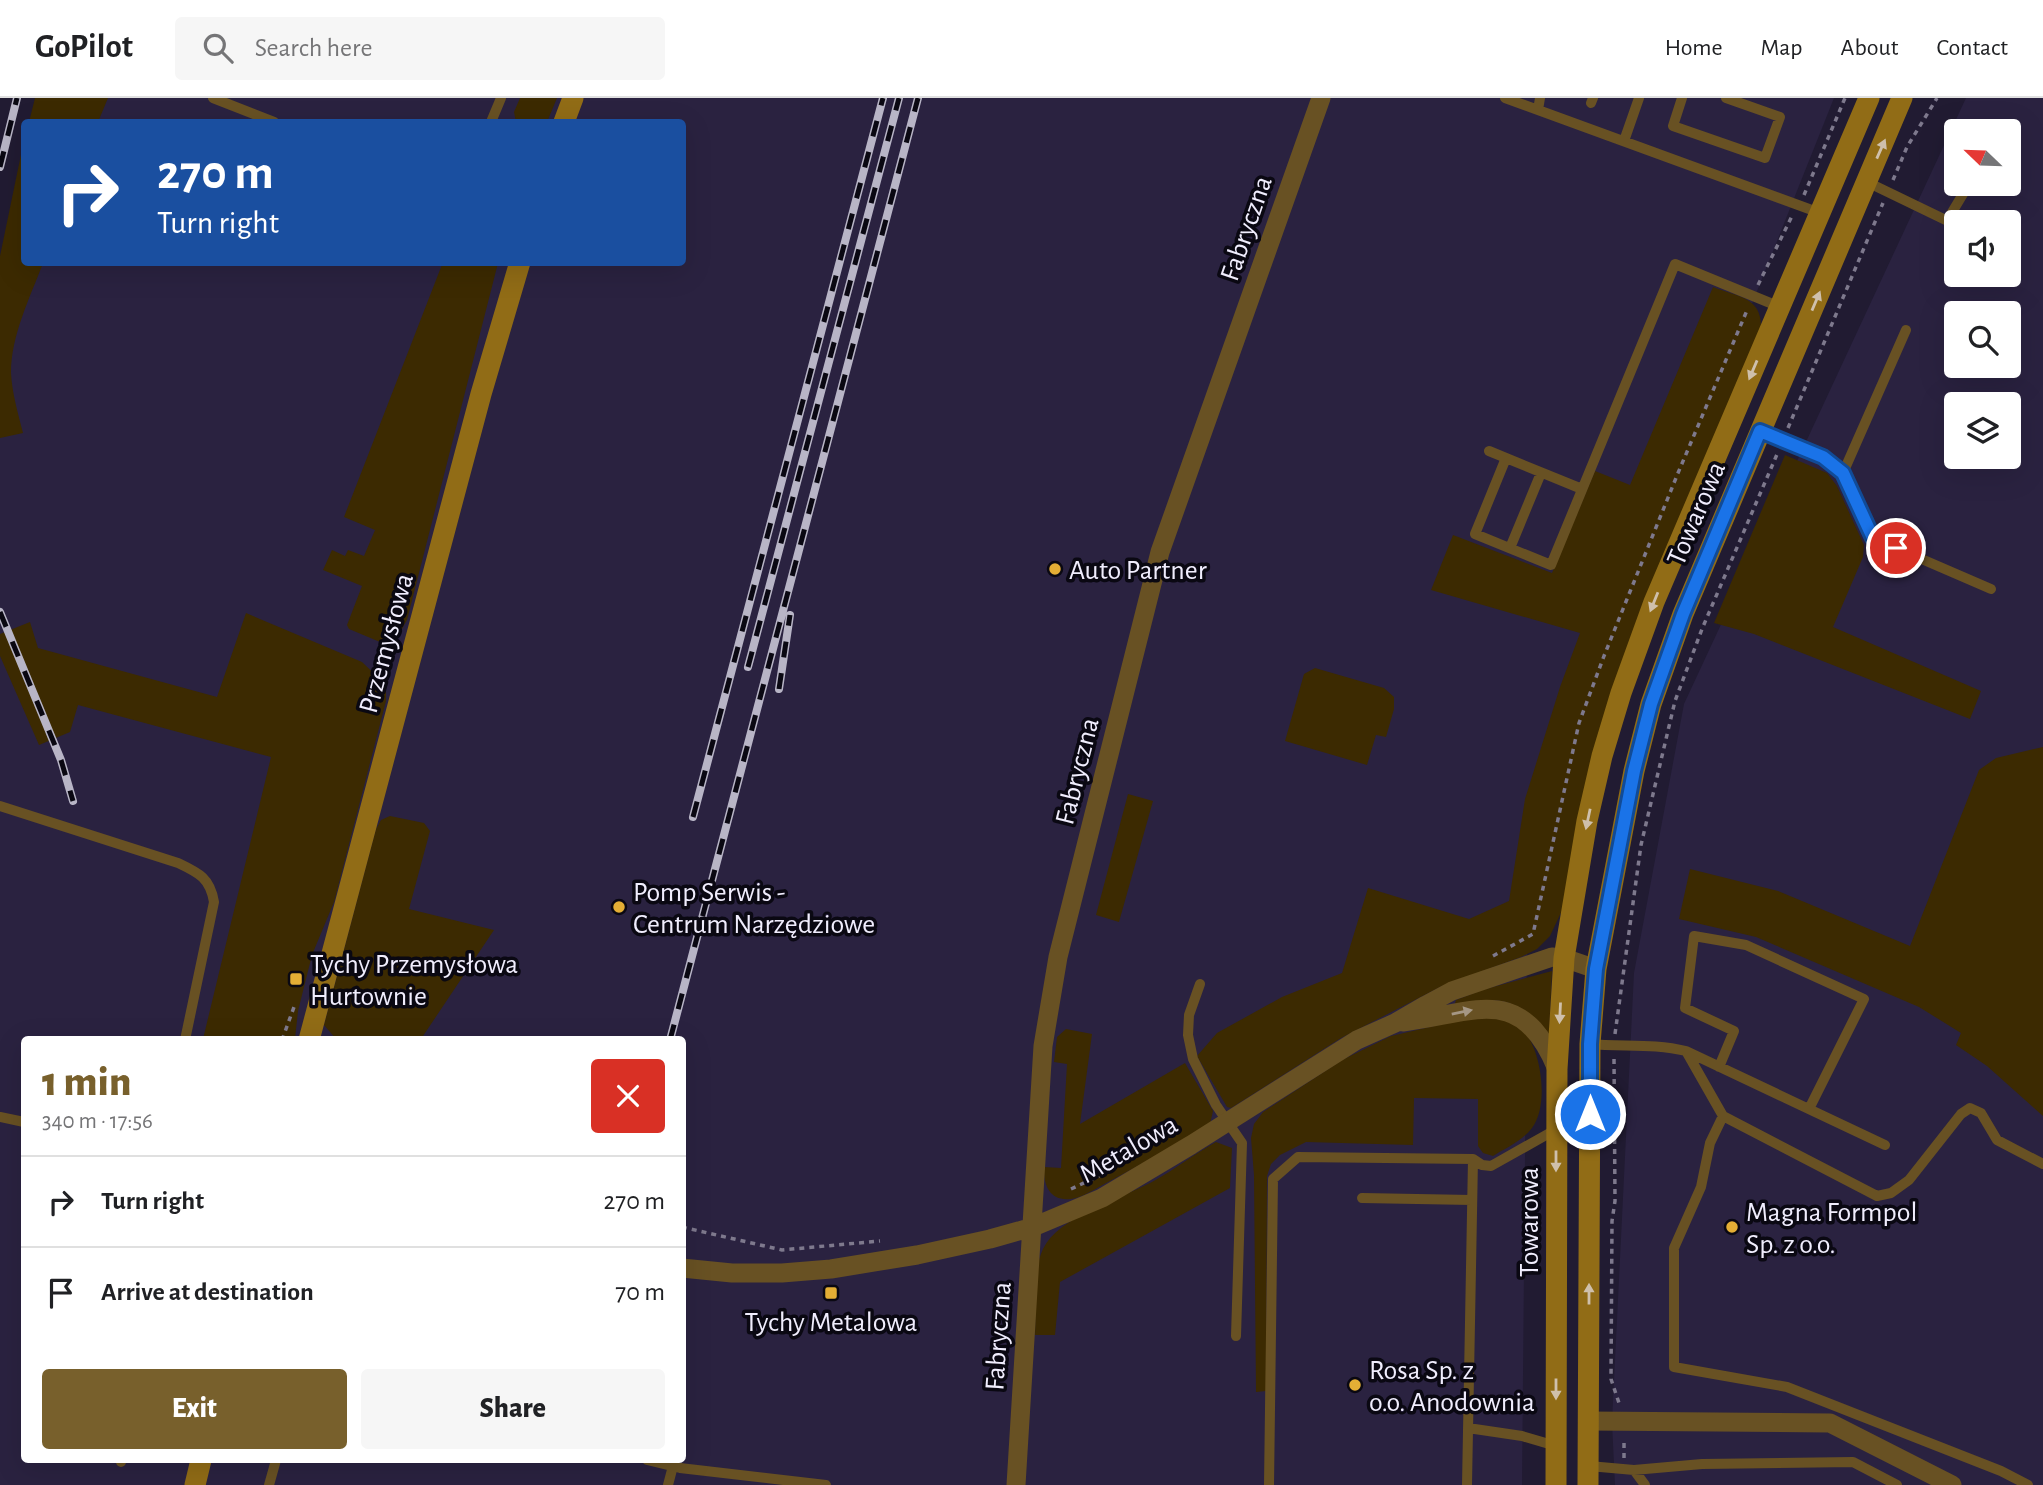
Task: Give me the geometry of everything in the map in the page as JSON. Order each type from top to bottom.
[{"type":"street","points":[[565,119],[573,98]]},
{"type":"street","name":"Fabryczna","points":[[1016,1485],[1043,1046],[1061,943],[1157,565],[1321,98]]},
{"type":"street","name":"Towarowa","points":[[1556,1485],[1557,1069],[1563,958],[1587,821],[1620,693],[1654,602],[1869,98]]},
{"type":"street","name":"Towarowa","points":[[1588,1476],[1590,1044],[1596,969],[1634,771],[1651,704],[1683,614],[1902,98]]},
{"type":"street","name":"Przemysłowa","points":[[310,1036],[474,421],[519,266]]},
{"type":"street","points":[[1563,958],[1596,969]]},
{"type":"street","name":"Metalowa","points":[[686,1268],[732,1273],[831,1269],[885,1261],[1033,1227],[1102,1198],[1357,1040],[1395,1023],[1452,991],[1542,959],[1563,958]]},
{"type":"street","points":[[1395,1023],[1485,1007],[1502,1010],[1515,1015],[1533,1029],[1543,1040],[1557,1069]]},
{"type":"street","points":[[1588,1421],[1830,1423],[1952,1485]]},
{"type":"street","points":[[195,1485],[200,1463]]},
{"type":"lane","points":[[213,98],[266,119]]},
{"type":"lane","points":[[492,119],[501,98]]},
{"type":"lane","points":[[1505,98],[1819,213]]},
{"type":"lane","points":[[1538,110],[1541,98]]},
{"type":"lane","points":[[1623,141],[1639,98]]},
{"type":"lane","points":[[1682,98],[1673,126],[1765,158],[1780,117],[1726,98]]},
{"type":"lane","points":[[1866,182],[1944,218]]},
{"type":"lane","points":[[1506,458],[1475,534],[1551,565],[1675,264],[1780,307]]},
{"type":"lane","points":[[1843,473],[1906,330]]},
{"type":"lane","points":[[1760,431],[1823,457],[1843,473],[1873,538],[1991,589]]},
{"type":"lane","points":[[1489,451],[1582,489]]},
{"type":"lane","points":[[1510,548],[1541,473]]},
{"type":"lane","points":[[0,806],[178,863],[197,872],[211,886],[214,902],[186,1036]]},
{"type":"lane","points":[[1719,1067],[1734,1031],[1685,1008],[1694,936],[1746,945],[1864,999],[1809,1109]]},
{"type":"lane","points":[[1199,984],[1189,1015],[1188,1035],[1193,1059],[1216,1105],[1242,1143],[1236,1336]]},
{"type":"lane","points":[[1590,1044],[1662,1045],[1686,1051],[1885,1144]]},
{"type":"lane","points":[[1686,1051],[1723,1116],[1877,1196],[1891,1193],[1909,1180],[1961,1114],[1970,1108],[1981,1113],[1997,1140],[2043,1164]]},
{"type":"lane","points":[[1723,1116],[1710,1143],[1701,1187],[1674,1248],[1674,1367],[1787,1387],[2001,1471],[2028,1485]]},
{"type":"lane","points":[[0,1117],[21,1121]]},
{"type":"lane","points":[[1269,1485],[1273,1179],[1298,1157],[1472,1159],[1490,1166],[1556,1130]]},
{"type":"lane","points":[[1467,1485],[1472,1159]]},
{"type":"lane","points":[[1362,1198],[1472,1200]]},
{"type":"lane","points":[[1468,1428],[1522,1436],[1556,1447]]},
{"type":"lane","points":[[1588,1476],[1702,1464],[1853,1462],[1897,1485]]},
{"type":"lane","points":[[269,1485],[275,1463]]},
{"type":"lane","points":[[660,1463],[826,1485]]},
{"type":"lane","points":[[668,1485],[673,1466]]},
{"type":"lane","points":[[1634,1470],[1646,1485]]},
{"type":"path","points":[[1491,957],[1533,934],[1579,723],[1604,656],[1753,296],[1799,206],[1845,98]]},
{"type":"path","points":[[1622,1412],[1611,1378],[1615,1046],[1641,845],[1675,701],[1702,629],[1907,147],[1937,98]]},
{"type":"path","points":[[283,1036],[294,1007]]},
{"type":"path","points":[[1065,1192],[1110,1171]]},
{"type":"path","points":[[686,1228],[782,1250],[882,1241],[885,1261]]},
{"type":"path","points":[[1624,1433],[1624,1455]]},
{"type":"shaded area","points":[[35,98],[108,98],[99,119],[30,119]]},
{"type":"shaded area","points":[[62,98],[1834,98],[1600,685],[1527,939],[1522,1485],[0,1485],[0,259],[21,262],[21,266],[686,266],[686,119],[54,119]]},
{"type":"shaded area","points":[[520,98],[557,98],[548,119],[515,119],[514,112]]},
{"type":"shaded area","points":[[1966,98],[2043,98],[2043,1485],[1615,1485],[1612,1422],[1634,973],[1684,704],[1944,145],[1944,196],[2021,196],[2021,119],[1956,119]]},
{"type":"shaded area","points":[[21,154],[21,266],[42,266],[22,317],[12,359],[13,388],[23,433],[0,438],[0,256]]},
{"type":"shaded area","points":[[441,266],[497,266],[407,620],[393,645],[349,629],[347,625],[362,586],[323,570],[332,550],[345,556],[348,550],[364,556],[375,530],[344,517]]},
{"type":"shaded area","points":[[1713,287],[1753,304],[1760,318],[1761,328],[1700,471],[1565,904],[1550,936],[1537,949],[1521,957],[1442,986],[1341,1038],[1231,1108],[1227,1107],[1197,1056],[1217,1033],[1282,997],[1342,973],[1368,888],[1469,919],[1509,901],[1525,799],[1580,633],[1431,590],[1453,535],[1552,573],[1595,471],[1630,485]]},
{"type":"shaded area","points":[[1785,455],[1827,473],[1837,486],[1864,545],[1863,557],[1833,627],[1981,691],[1970,719],[1754,634],[1714,623]]},
{"type":"shaded area","points":[[246,613],[362,662],[386,685],[386,701],[334,902],[312,955],[298,1011],[295,1036],[204,1036],[271,757],[78,705],[70,732],[39,745],[0,656],[0,634],[30,622],[38,648],[217,697]]},
{"type":"shaded area","points":[[1315,668],[1384,688],[1394,697],[1394,709],[1386,737],[1376,735],[1367,765],[1285,741],[1304,674]]},
{"type":"shaded area","points":[[2043,747],[2043,1116],[1987,1066],[1956,1045],[1961,1033],[1919,1007],[1756,937],[1679,919],[1690,869],[1778,891],[1910,946],[1979,770],[1996,758]]},
{"type":"shaded area","points":[[1128,794],[1153,801],[1119,922],[1096,915]]},
{"type":"shaded area","points":[[390,816],[424,823],[430,831],[409,909],[494,930],[423,1036],[333,1036],[324,1025],[376,829],[381,820]]},
{"type":"shaded area","points":[[1552,971],[1549,1034],[1527,1013],[1508,1003],[1487,1000],[1457,1005],[1455,1003],[1456,1000],[1482,990]]},
{"type":"shaded area","points":[[1473,1017],[1513,1023],[1524,1031],[1530,1040],[1539,1065],[1542,1093],[1532,1128],[1519,1140],[1493,1156],[1483,1153],[1478,1146],[1478,1099],[1414,1098],[1413,1145],[1306,1142],[1280,1155],[1271,1164],[1267,1176],[1266,1391],[1256,1392],[1254,1175],[1251,1138],[1254,1124],[1263,1112],[1342,1060],[1391,1036]]},
{"type":"shaded area","points":[[1066,1029],[1092,1034],[1080,1124],[1185,1063],[1213,1111],[1210,1124],[1085,1195],[1068,1199],[1055,1196],[1047,1188],[1044,1167],[1061,1168],[1067,1064],[1054,1062],[1057,1037]]},
{"type":"shaded area","points":[[1216,1142],[1232,1148],[1230,1188],[1060,1282],[1055,1335],[1035,1335],[1037,1269],[1043,1249],[1051,1238],[1076,1218],[1152,1182]]},
{"type":"railway","points":[[0,167],[17,98]]},
{"type":"railway","points":[[693,817],[883,98]]},
{"type":"railway","points":[[748,667],[899,98]]},
{"type":"railway","points":[[671,1036],[918,98]]},
{"type":"railway","points":[[0,612],[61,760],[73,801]]},
{"type":"railway","points":[[779,689],[790,615]]},
{"type":"place","name":"Auto Partner","points":[[1055,569]]},
{"type":"place","name":"Pomp Serwis - Centrum Narzędziowe","points":[[619,907]]},
{"type":"place","name":"Tychy Przemysłowa Hurtownie","points":[[296,979]]},
{"type":"place","name":"Magna Formpol Sp. z o.o.","points":[[1732,1227]]},
{"type":"place","name":"Tychy Metalowa","points":[[831,1293]]},
{"type":"place","name":"Rosa Sp. z o.o. Anodownia","points":[[1355,1385]]},
{"type":"route","points":[[1590,1114],[1590,1044],[1596,969],[1634,771],[1651,704],[1683,614],[1760,431],[1823,457],[1843,473],[1873,538],[1896,548]]}]
